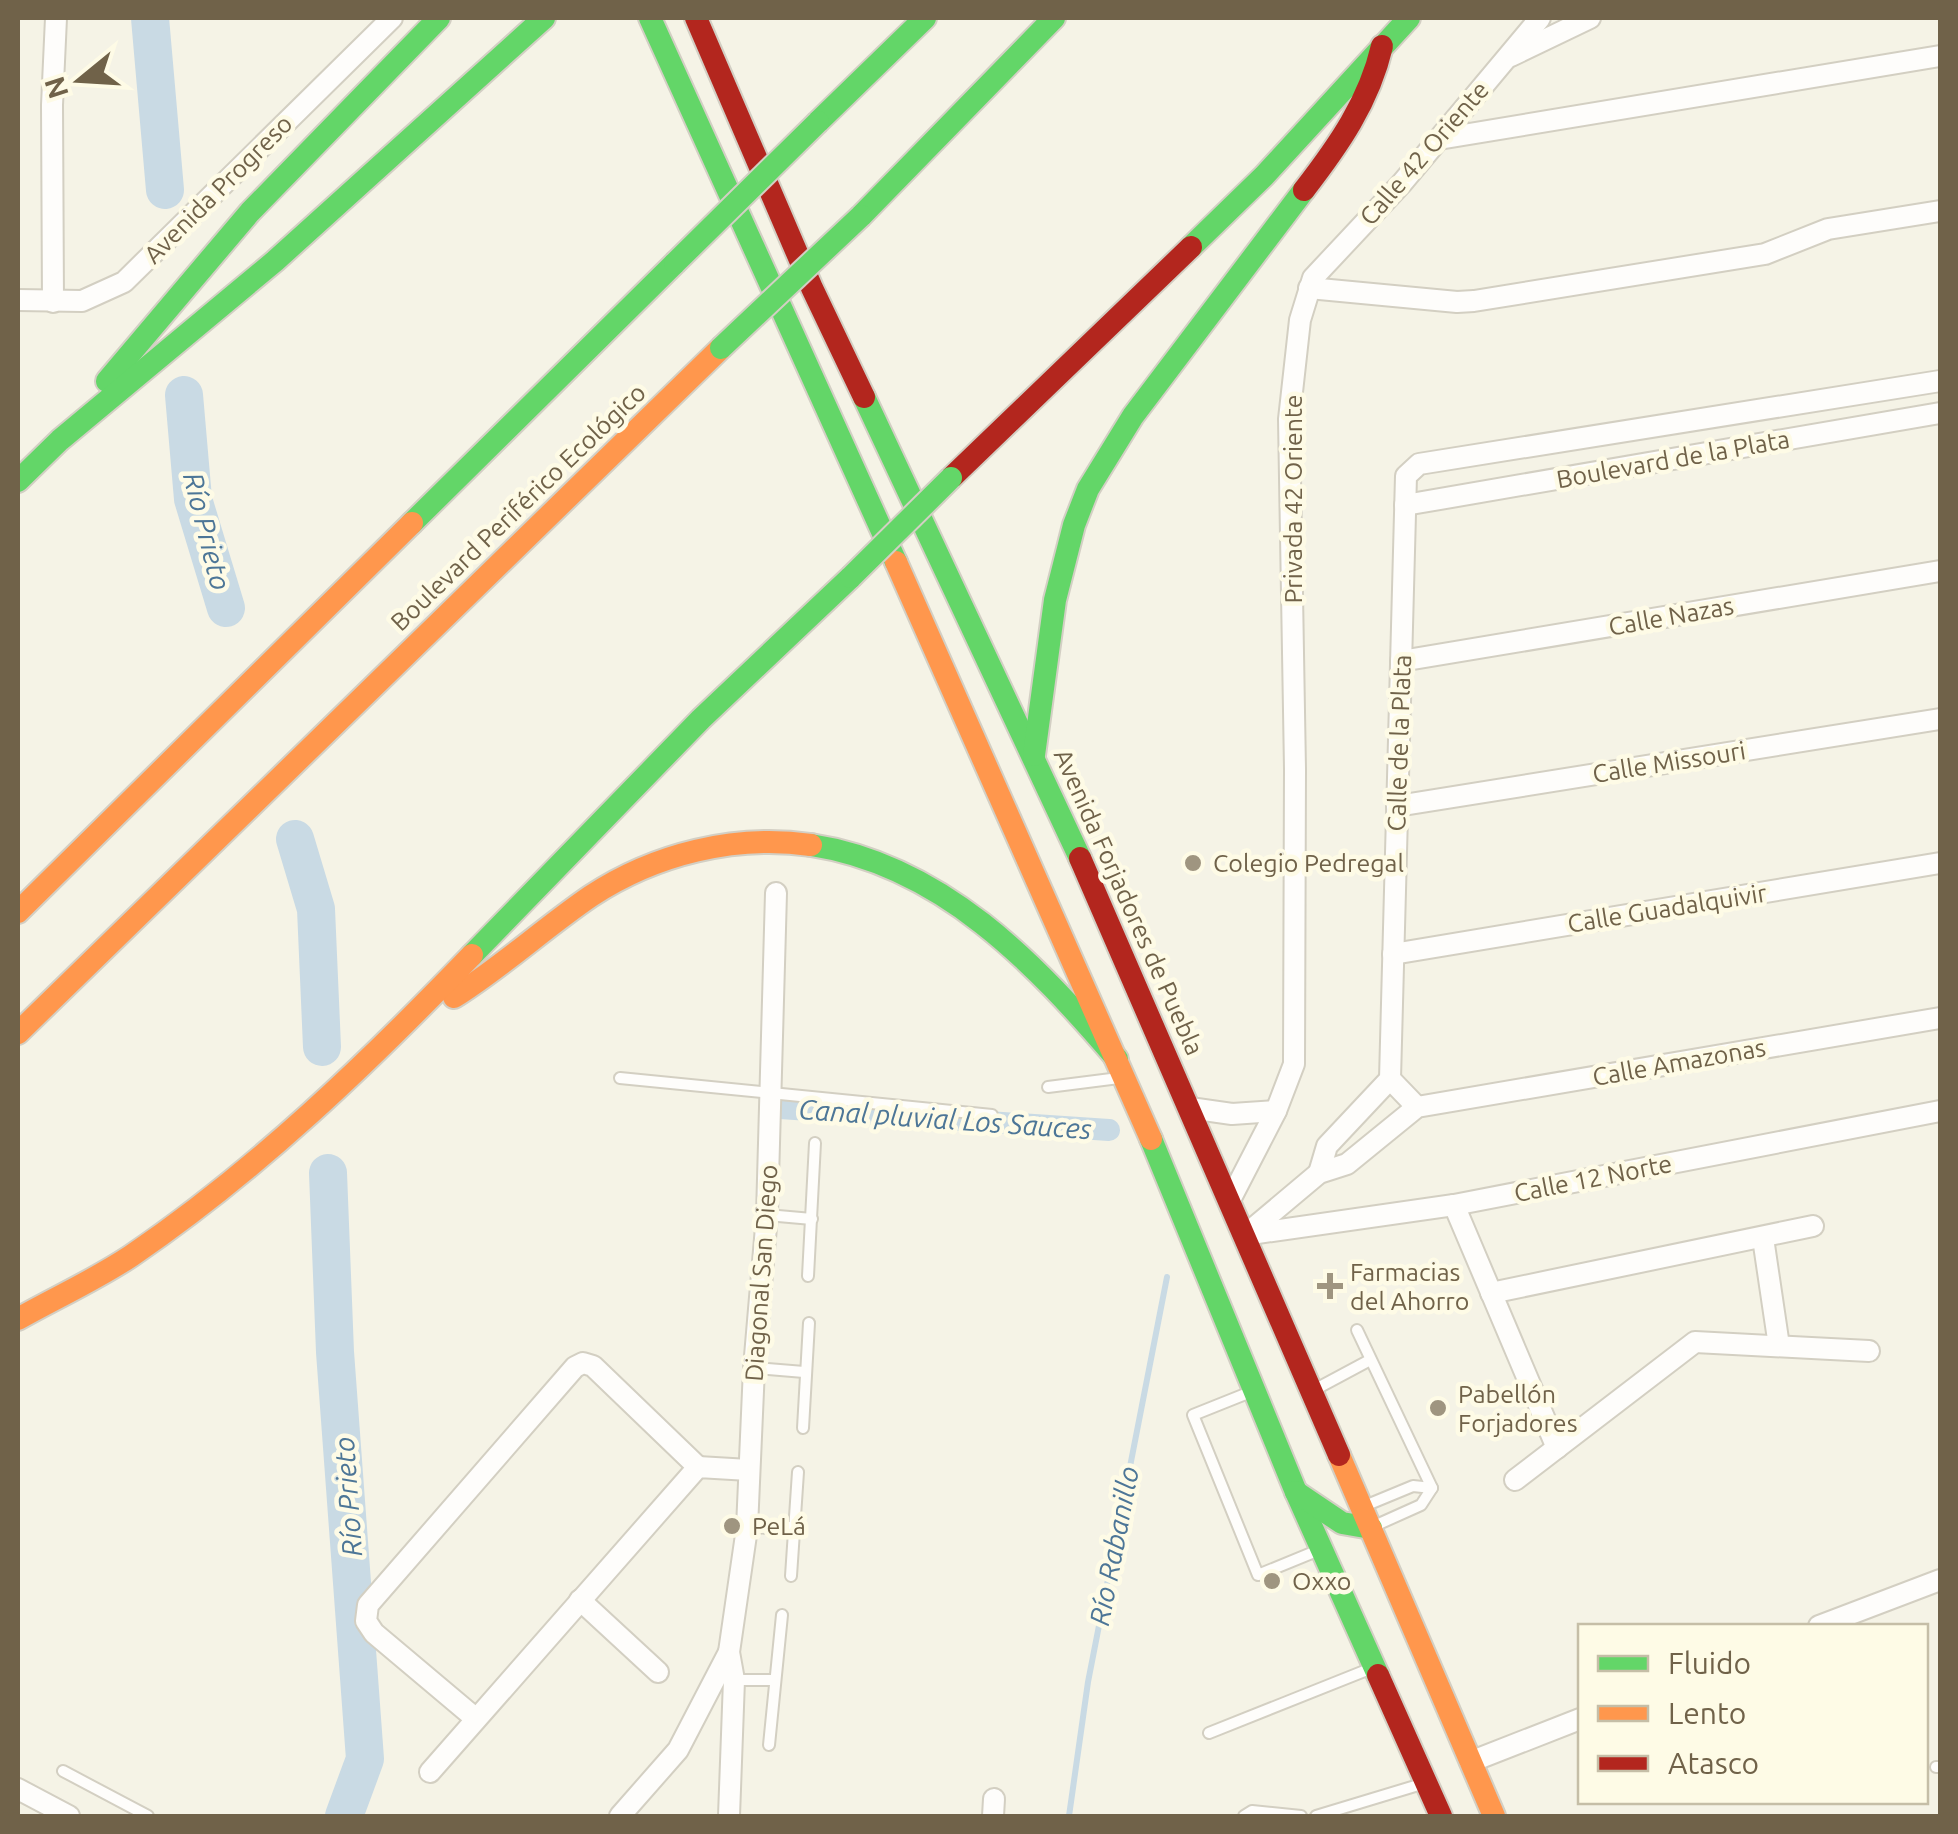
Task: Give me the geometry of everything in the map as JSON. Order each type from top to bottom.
[{"type":"main road","points":[[60,440],[250,212],[439,18]]},
{"type":"main road","points":[[18,481],[60,440],[275,261],[544,18]]},
{"type":"main road","points":[[650,18],[1121,1067],[1296,1492],[1441,1816]]},
{"type":"main road","name":"Avenida Forjadores de Puebla","points":[[696,18],[812,288],[1034,754],[1494,1816]]},
{"type":"main road","points":[[18,912],[925,18]]},
{"type":"main road","name":"Boulevard Periférico Ecológico","points":[[18,1034],[861,216],[1054,18]]},
{"type":"main road","points":[[18,1319],[129,1257],[240,1174],[409,1020],[702,719],[1264,176],[1409,18]]},
{"type":"main road","points":[[1034,754],[1057,586],[1091,484],[1107,454],[1162,377],[1331,154],[1378,72],[1382,46]]},
{"type":"main road","points":[[409,1020],[459,995],[576,906],[633,872],[712,847],[743,841],[778,841],[837,848],[922,880],[959,902],[1062,994],[1121,1067]]},
{"type":"main road","points":[[1296,1492],[1342,1523],[1366,1517]]},
{"type":"street","points":[[53,302],[52,105],[56,18]]},
{"type":"street","name":"Avenida Progreso","points":[[18,300],[53,302],[97,297],[124,282],[392,18]]},
{"type":"street","name":"Calle 42 Oriente","points":[[1308,288],[1540,18]]},
{"type":"street","points":[[1505,59],[1590,18]]},
{"type":"street","points":[[1439,139],[1940,56]]},
{"type":"street","points":[[1308,288],[1474,301],[1765,254],[1828,229],[1940,211]]},
{"type":"street","name":"Privada 42 Oriente","points":[[1229,1202],[1276,1110],[1294,1064],[1295,769],[1289,419],[1300,320],[1308,288]]},
{"type":"street","name":"Boulevard de la Plata","points":[[1411,470],[1438,460],[1940,382]]},
{"type":"street","name":"Boulevard de la Plata","points":[[1405,504],[1940,413]]},
{"type":"street","name":"Calle de la Plata","points":[[1390,1079],[1405,504],[1406,476],[1411,470]]},
{"type":"street","name":"Calle Nazas","points":[[1401,661],[1940,571]]},
{"type":"street","name":"Calle Missouri","points":[[1397,806],[1940,718]]},
{"type":"street","name":"Calle Guadalquivir","points":[[1393,954],[1940,863]]},
{"type":"street","name":"Diagonal San Diego","points":[[729,1816],[734,1680],[730,1652],[748,1528],[754,1368],[767,1215],[776,893]]},
{"type":"street","name":"Calle Amazonas","points":[[1417,1107],[1940,1018]]},
{"type":"street","points":[[1244,1236],[1319,1173],[1347,1164],[1417,1107],[1390,1079],[1327,1146],[1319,1173]]},
{"type":"street","points":[[1190,1108],[1232,1114],[1276,1110]]},
{"type":"street","name":"Calle 12 Norte","points":[[1244,1236],[1454,1205],[1940,1111]]},
{"type":"street","points":[[1454,1205],[1557,1448]]},
{"type":"street","points":[[1492,1293],[1813,1226]]},
{"type":"street","points":[[1764,1238],[1779,1346]]},
{"type":"street","points":[[1516,1480],[1695,1342],[1869,1351]]},
{"type":"street","points":[[475,1718],[374,1633],[366,1620],[368,1605],[575,1367],[583,1363],[593,1366],[698,1467],[749,1470]]},
{"type":"street","points":[[430,1772],[698,1467]]},
{"type":"street","points":[[1823,1624],[1940,1580]]},
{"type":"street","points":[[580,1600],[658,1672]]},
{"type":"street","name":"Diagonal San Diego","points":[[620,1816],[678,1750],[730,1652]]},
{"type":"street","points":[[1470,1762],[1578,1719]]},
{"type":"street","points":[[18,1789],[69,1816]]},
{"type":"lane","points":[[1048,1087],[1121,1067]]},
{"type":"lane","points":[[620,1078],[992,1115]]},
{"type":"lane","points":[[808,1276],[815,1143]]},
{"type":"lane","points":[[767,1215],[812,1218]]},
{"type":"lane","points":[[803,1428],[809,1324]]},
{"type":"lane","points":[[1357,1330],[1432,1488]]},
{"type":"lane","points":[[1310,1392],[1370,1360]]},
{"type":"lane","points":[[754,1368],[804,1372]]},
{"type":"lane","points":[[1254,1390],[1193,1415],[1258,1575],[1321,1549]]},
{"type":"lane","points":[[790,1576],[798,1472]]},
{"type":"lane","points":[[1366,1517],[1413,1486],[1432,1488]]},
{"type":"lane","points":[[1366,1517],[1421,1505],[1432,1488]]},
{"type":"lane","points":[[748,1528],[792,1526]]},
{"type":"lane","points":[[768,1745],[782,1615]]},
{"type":"lane","points":[[1209,1733],[1373,1667]]},
{"type":"lane","points":[[734,1680],[775,1680]]},
{"type":"lane","points":[[63,1771],[148,1816]]},
{"type":"lane","points":[[1316,1816],[1426,1783]]},
{"type":"lane","points":[[1244,1816],[1252,1812],[1301,1816]]},
{"type":"waterway","name":"Río Prieto","points":[[150,18],[165,190]]},
{"type":"waterway","name":"Río Prieto","points":[[184,395],[193,499],[226,608]]},
{"type":"waterway","name":"Río Prieto","points":[[295,839],[316,909],[322,1047]]},
{"type":"waterway","name":"Canal pluvial Los Sauces","points":[[780,1108],[1109,1130]]},
{"type":"waterway","name":"Río Prieto","points":[[328,1173],[335,1352],[365,1759],[344,1816]]},
{"type":"waterway","name":"Río Rabanillo","points":[[1069,1816],[1088,1682],[1167,1277]]},
{"type":"traffic: fast","points":[[107,381],[250,212],[439,18]]},
{"type":"traffic: fast","points":[[18,481],[60,440],[275,261],[544,18]]},
{"type":"traffic: fast","points":[[650,18],[896,562]]},
{"type":"traffic: fast","points":[[818,122],[925,18]]},
{"type":"traffic: fast","points":[[861,216],[1054,18]]},
{"type":"traffic: fast","points":[[1191,247],[1264,176],[1409,18]]},
{"type":"traffic: fast","points":[[675,263],[818,122]]},
{"type":"traffic: fast","points":[[1034,755],[1055,600],[1074,525],[1088,489],[1133,416],[1304,190]]},
{"type":"traffic: fast","points":[[721,348],[861,216]]},
{"type":"traffic: fast","points":[[412,523],[675,263]]},
{"type":"traffic: fast","points":[[864,397],[1080,858]]},
{"type":"traffic: fast","points":[[851,577],[951,478]]},
{"type":"traffic: fast","points":[[472,955],[701,719],[851,577]]},
{"type":"traffic: fast","points":[[811,845],[858,856],[903,873],[944,896],[1019,954],[1117,1059]]},
{"type":"traffic: fast","points":[[1151,1139],[1296,1492],[1378,1675]]},
{"type":"traffic: fast","points":[[1296,1492],[1342,1523],[1371,1528]]},
{"type":"traffic: slow","points":[[18,1033],[721,348]]},
{"type":"traffic: slow","points":[[18,912],[412,523]]},
{"type":"traffic: slow","points":[[896,562],[1151,1139]]},
{"type":"traffic: slow","points":[[454,997],[591,896],[642,869],[725,845],[811,845]]},
{"type":"traffic: slow","points":[[18,1319],[131,1256],[222,1188],[351,1075],[472,955]]},
{"type":"traffic: slow","points":[[1339,1455],[1494,1816]]},
{"type":"traffic: jam","points":[[696,18],[812,288],[864,397]]},
{"type":"traffic: jam","points":[[1304,190],[1351,122],[1369,86],[1382,46]]},
{"type":"traffic: jam","points":[[951,478],[1191,247]]},
{"type":"traffic: jam","points":[[1080,858],[1339,1455]]},
{"type":"traffic: jam","points":[[1378,1675],[1441,1816]]},
{"type":"place","name":"Colegio Pedregal","points":[[1193,863]]},
{"type":"place","name":"Farmacias del Ahorro","points":[[1330,1286]]},
{"type":"place","name":"Pabellón Forjadores","points":[[1438,1408]]},
{"type":"place","name":"PeLá","points":[[732,1526]]},
{"type":"place","name":"Oxxo","points":[[1272,1581]]}]
